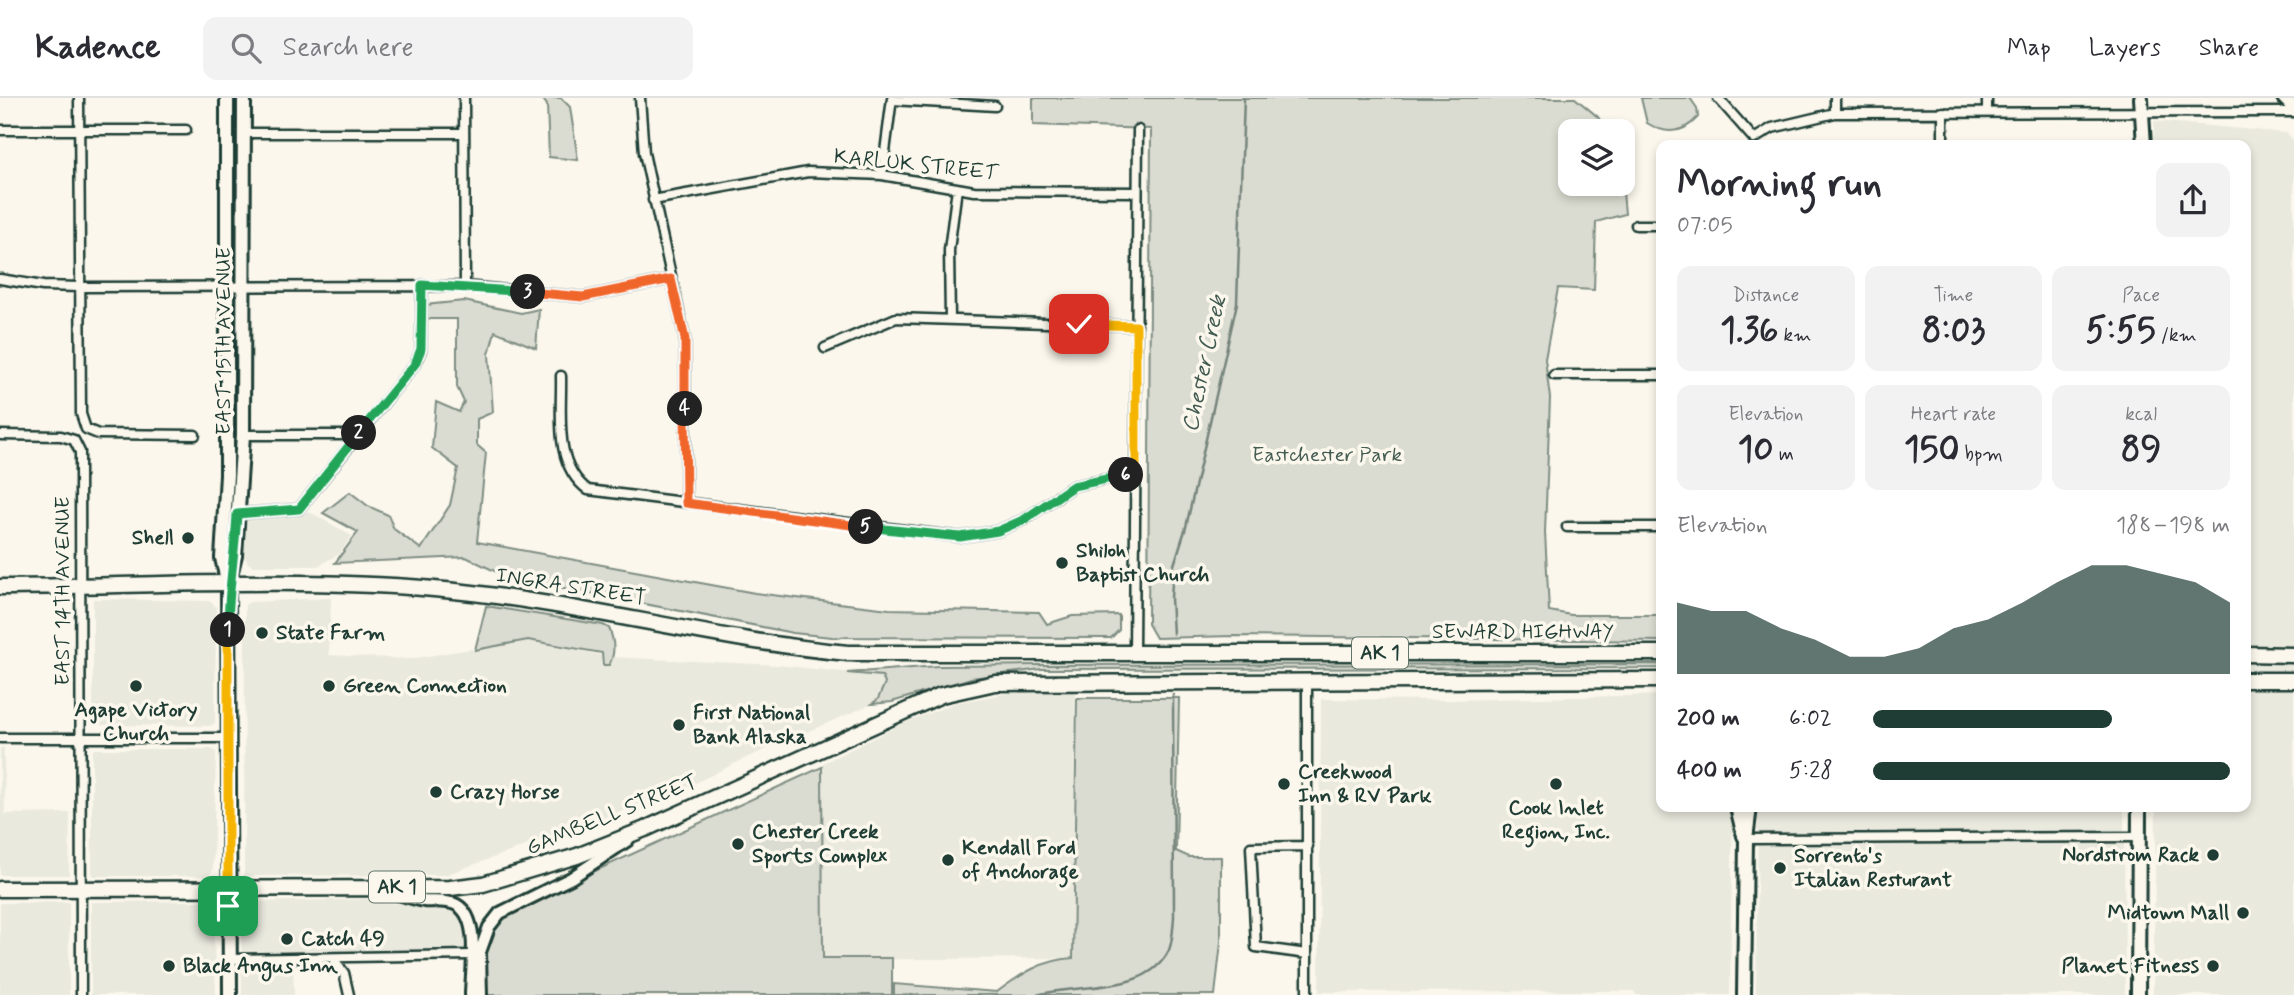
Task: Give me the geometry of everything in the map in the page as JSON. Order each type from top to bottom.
[{"type":"highway","name":"INGRA STREET","points":[[0,587],[228,583],[384,586],[467,592],[611,614],[751,641],[848,653],[1134,654]]},
{"type":"highway","name":"SEWARD HIGHWAY","points":[[1134,654],[1627,653],[1656,650]]},
{"type":"highway","points":[[2251,654],[2294,655]]},
{"type":"highway","name":"AK 1","points":[[1307,679],[1656,680]]},
{"type":"highway","name":"GAMBELL STREET","points":[[0,890],[450,888],[483,884],[577,856],[645,829],[941,695],[995,682],[1307,679]]},
{"type":"highway","points":[[2251,680],[2294,680]]},
{"type":"main road","name":"EAST 15TH AVENUE","points":[[227,98],[227,475],[222,558],[228,583],[227,889],[230,995]]},
{"type":"main road","name":"EAST 15TH AVENUE","points":[[228,583],[235,555],[243,435],[244,98]]},
{"type":"main road","points":[[2141,98],[2144,140]]},
{"type":"main road","points":[[2284,98],[2294,110]]},
{"type":"main road","points":[[1738,812],[1746,839]]},
{"type":"main road","points":[[1744,995],[1746,839],[1749,812]]},
{"type":"main road","points":[[2138,995],[2139,812]]},
{"type":"street","points":[[79,98],[81,414],[86,429],[98,434],[195,435]]},
{"type":"street","points":[[464,98],[465,286]]},
{"type":"street","points":[[640,98],[644,153],[685,339],[686,503]]},
{"type":"street","points":[[1718,98],[1751,140]]},
{"type":"street","points":[[1835,98],[1835,113]]},
{"type":"street","points":[[1987,98],[1987,112]]},
{"type":"street","points":[[882,175],[892,99],[995,106]]},
{"type":"street","points":[[1756,140],[1772,128],[1835,113],[2294,110]]},
{"type":"street","points":[[1943,112],[1943,140]]},
{"type":"street","points":[[0,130],[186,130]]},
{"type":"street","points":[[1134,654],[1138,130]]},
{"type":"street","points":[[244,133],[464,133]]},
{"type":"street","name":"KARLUK STREET","points":[[653,200],[808,172],[882,175],[974,191],[1136,192]]},
{"type":"street","points":[[950,319],[949,250],[957,188]]},
{"type":"street","points":[[1636,225],[1656,225]]},
{"type":"street","points":[[0,279],[43,286],[80,287],[226,284],[465,286],[583,297],[671,279]]},
{"type":"street","points":[[237,514],[299,509],[415,364],[421,349],[422,285]]},
{"type":"street","points":[[825,348],[896,318],[1136,326]]},
{"type":"street","points":[[1553,375],[1656,375]]},
{"type":"street","points":[[561,376],[563,457],[573,479],[588,490],[960,537],[998,531],[1025,519],[1073,486],[1136,473]]},
{"type":"street","name":"EAST 14TH AVENUE","points":[[0,435],[61,436],[74,440],[80,452],[81,995]]},
{"type":"street","points":[[243,435],[358,435]]},
{"type":"street","points":[[1567,527],[1656,527]]},
{"type":"street","points":[[1307,679],[1307,995]]},
{"type":"street","points":[[0,738],[228,738]]},
{"type":"street","points":[[481,995],[480,952],[489,927],[500,913],[571,878],[645,829]]},
{"type":"street","points":[[1746,839],[2139,838]]},
{"type":"street","points":[[1307,954],[1256,947],[1251,847],[1308,846]]},
{"type":"street","points":[[372,887],[424,901],[457,905],[471,926],[471,995]]},
{"type":"street","points":[[229,960],[471,955]]},
{"type":"street","points":[[334,959],[344,973],[349,995]]},
{"type":"shaded area","points":[[2154,121],[2287,133],[2294,141],[2294,995],[2153,995],[2156,812],[2251,812],[2251,140],[2154,140]]},
{"type":"shaded area","points":[[245,506],[288,506],[314,514],[352,536],[339,554],[318,566],[253,566],[243,554]]},
{"type":"shaded area","points":[[331,598],[329,655],[409,659],[528,640],[610,657],[778,665],[882,676],[885,683],[878,700],[872,704],[748,757],[679,791],[445,875],[244,876],[245,605],[250,602]]},
{"type":"shaded area","points":[[93,599],[211,601],[216,607],[215,723],[211,726],[93,725]]},
{"type":"shaded area","name":"Kendall Ford of Anchorage","points":[[1075,690],[1073,958],[822,960],[823,763],[904,723],[955,703],[1019,691]]},
{"type":"shaded area","points":[[1656,695],[1656,812],[1733,812],[1730,995],[1636,995],[1634,991],[1319,992],[1321,699],[1451,700]]},
{"type":"shaded area","points":[[0,748],[4,748],[5,814],[70,813],[69,875],[0,875]]},
{"type":"shaded area","points":[[94,749],[211,749],[216,752],[213,870],[208,876],[92,876]]},
{"type":"shaded area","points":[[1758,812],[2124,812],[2125,995],[1756,995]]},
{"type":"shaded area","points":[[366,899],[453,909],[465,919],[464,955],[293,960],[294,995],[242,995],[241,911],[246,906],[253,902]]},
{"type":"shaded area","points":[[205,901],[213,912],[216,995],[91,995],[91,902]]},
{"type":"shaded area","points":[[69,902],[69,995],[0,995],[0,903]]},
{"type":"green space","points":[[542,98],[561,98],[570,107],[578,160],[549,157],[547,105]]},
{"type":"green space","name":"Eastchester Park","points":[[1033,98],[1575,98],[1598,117],[1599,119],[1558,119],[1558,196],[1623,196],[1625,214],[1596,222],[1594,290],[1558,288],[1545,359],[1550,398],[1545,532],[1549,611],[1571,615],[1656,615],[1656,641],[1233,636],[1156,638],[1148,624],[1151,129],[1033,125]]},
{"type":"green space","points":[[1641,98],[1690,98],[1697,108],[1698,117],[1680,130],[1661,130],[1647,123]]},
{"type":"green space","points":[[464,301],[521,313],[539,309],[536,348],[495,331],[489,354],[493,412],[477,419],[477,445],[486,453],[477,542],[755,593],[889,609],[1039,612],[1047,624],[1072,616],[1119,615],[1119,630],[1111,638],[832,637],[793,633],[507,577],[466,557],[335,563],[358,532],[323,513],[350,492],[368,506],[388,515],[394,529],[421,549],[450,505],[458,468],[432,448],[436,402],[459,412],[464,402],[457,387],[457,319],[426,319],[425,305]]},
{"type":"green space","points":[[486,606],[603,625],[609,628],[614,646],[609,665],[603,665],[602,653],[528,640],[475,650]]},
{"type":"green space","points":[[1656,664],[1656,668],[1042,669],[971,678],[892,702],[872,704],[878,699],[885,683],[882,676],[847,673],[938,666]]},
{"type":"green space","points":[[1077,698],[1179,698],[1176,851],[1189,857],[1221,857],[1221,942],[1215,995],[894,995],[894,984],[997,992],[1032,969],[1073,958]]},
{"type":"green space","name":"Chester Creek Sports Complex","points":[[822,767],[823,958],[892,958],[892,995],[486,995],[486,921]]},
{"type":"waterway","name":"Chester Creek","points":[[1173,634],[1173,568],[1186,527],[1237,303],[1244,98]]},
{"type":"waterway","name":"Chester Creek","points":[[1036,995],[1129,981],[1146,974],[1159,964],[1169,950],[1174,917],[1173,695]]},
{"type":"place","name":"Shell","points":[[188,538]]},
{"type":"place","name":"Shiloh Baptist Church","points":[[1062,563]]},
{"type":"place","name":"State Farm","points":[[262,633]]},
{"type":"place","name":"Agape Victory Church","points":[[136,686]]},
{"type":"place","name":"Green Connection","points":[[329,686]]},
{"type":"place","name":"First National Bank Alaska","points":[[679,725]]},
{"type":"place","name":"Creekwood Inn & RV Park","points":[[1284,784]]},
{"type":"place","name":"Cook Inlet Region, Inc.","points":[[1556,784]]},
{"type":"place","name":"Crazy Horse","points":[[436,792]]},
{"type":"place","name":"Chester Creek Sports Complex","points":[[738,844]]},
{"type":"place","name":"Nordstrom Rack","points":[[2213,855]]},
{"type":"place","name":"Kendall Ford of Anchorage","points":[[948,860]]},
{"type":"place","name":"Sorrento's Italian Resturant","points":[[1780,868]]},
{"type":"place","name":"Midtown Mall","points":[[2243,913]]},
{"type":"place","name":"Catch 49","points":[[287,939]]},
{"type":"place","name":"Black Angus Inn","points":[[169,966]]},
{"type":"place","name":"Planet Fitness","points":[[2213,966]]},
{"type":"route","points":[[228,906],[228,583],[235,555],[237,514],[289,512],[299,509],[415,364],[421,349],[422,285],[509,288],[583,297],[671,279],[685,339],[686,503],[931,536],[960,537],[998,531],[1025,519],[1073,486],[1098,478],[1136,473],[1136,326],[1079,324]]}]
